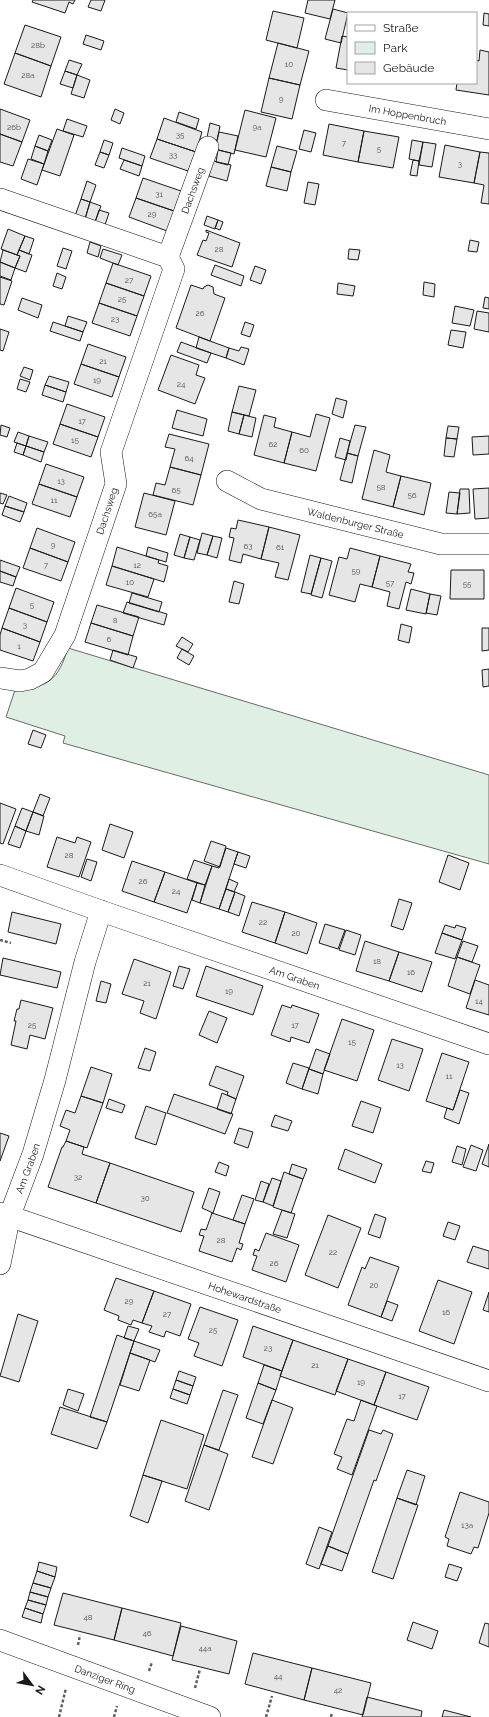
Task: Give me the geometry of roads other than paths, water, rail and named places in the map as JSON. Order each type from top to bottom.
[{"type":"street","name":"Im Hoppenbruch","points":[[326,100],[489,129]]},
{"type":"street","name":"Dachsweg","points":[[0,678],[20,681],[30,679],[43,672],[65,635],[116,484],[111,452],[174,269],[168,257],[208,147]]},
{"type":"street","points":[[0,199],[168,257]]},
{"type":"street","name":"Waldenburger Straße","points":[[227,481],[261,499],[441,544],[489,544]]},
{"type":"street","name":"Am Graben","points":[[0,875],[489,1044]]},
{"type":"street","name":"Am Graben","points":[[5,1214],[33,1154],[85,962],[101,911]]},
{"type":"street","points":[[0,1264],[5,1214]]},
{"type":"street","name":"Hohewardstraße","points":[[5,1214],[489,1382]]},
{"type":"street","name":"Danziger Ring","points":[[0,1640],[210,1717]]}]
